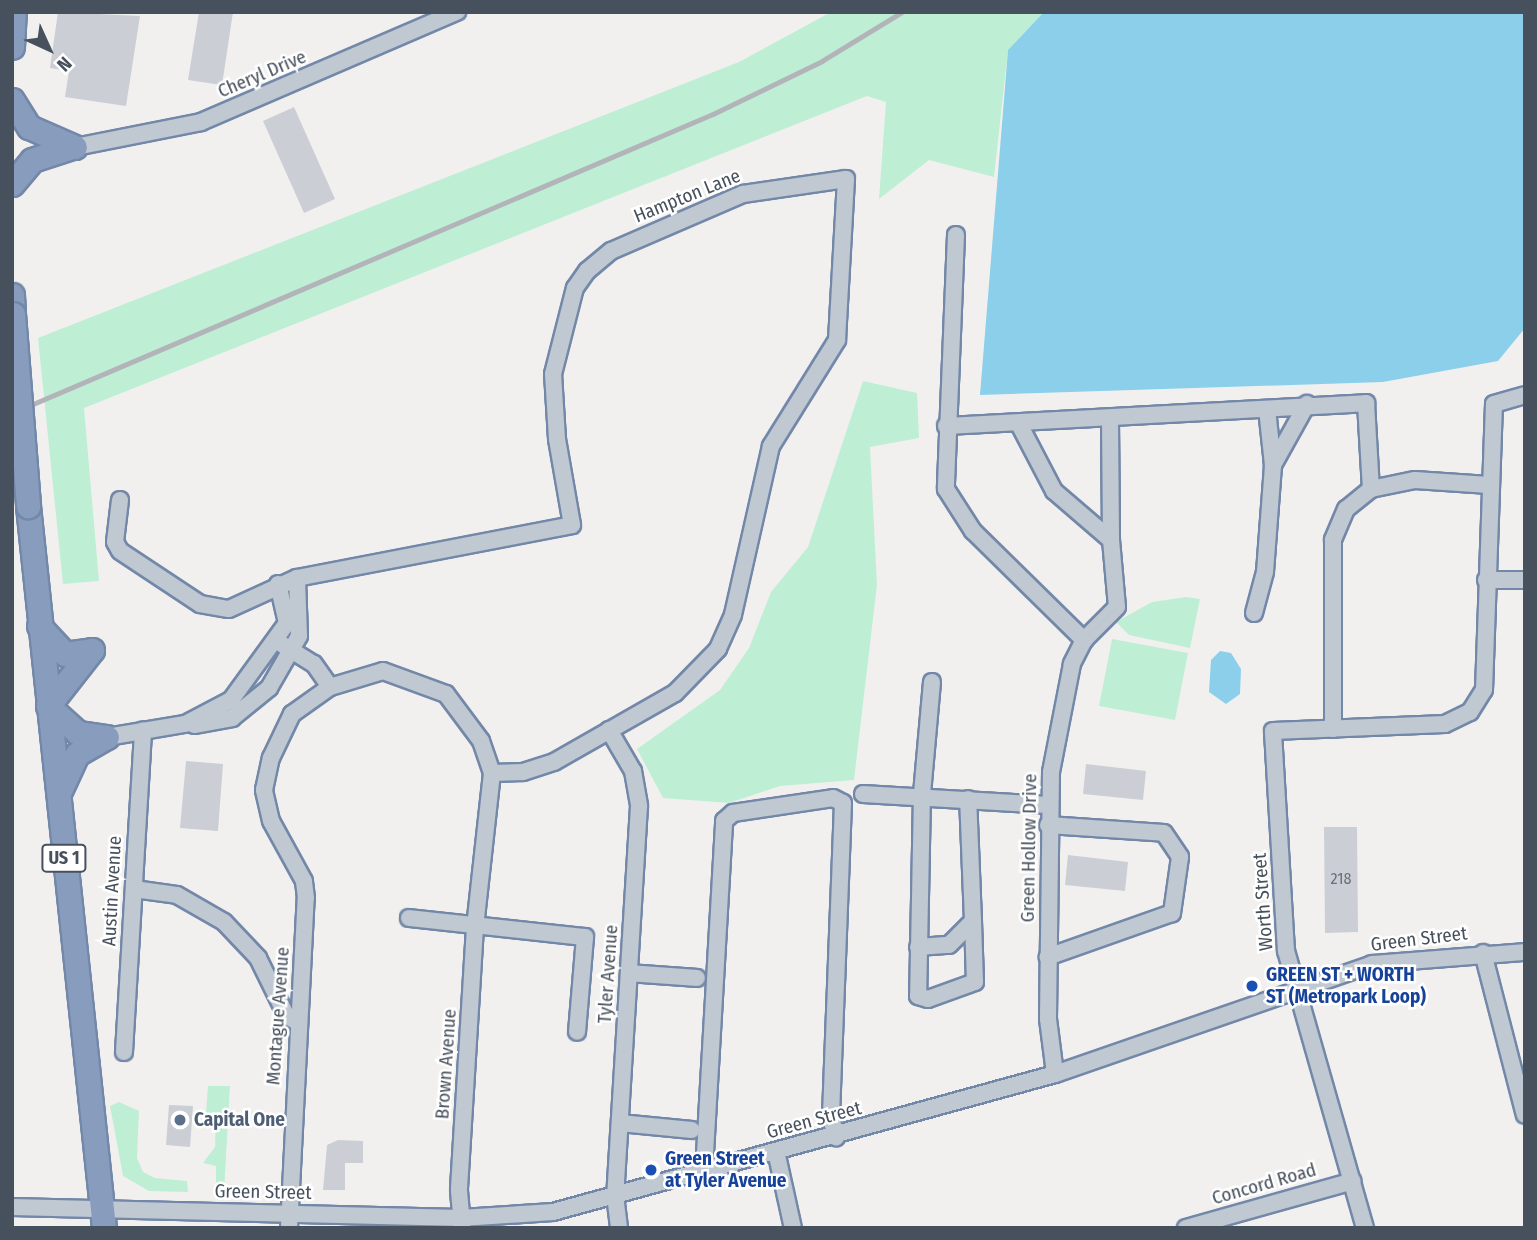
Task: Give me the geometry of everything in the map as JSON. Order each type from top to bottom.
[{"type":"highway","points":[[12,47],[14,12]]},
{"type":"highway","points":[[12,100],[29,128],[75,147]]},
{"type":"highway","points":[[12,184],[32,160],[75,147]]},
{"type":"highway","name":"US 1","points":[[13,304],[27,506],[103,1218]]},
{"type":"highway","points":[[39,625],[65,654],[92,650],[48,706],[78,733],[107,737]]},
{"type":"highway","points":[[57,799],[76,754],[107,737]]},
{"type":"street","name":"Cheryl Drive","points":[[75,147],[201,122],[457,12]]},
{"type":"street","name":"Hampton Lane","points":[[120,500],[115,542],[120,551],[200,604],[229,609],[278,584],[297,578],[572,526],[556,439],[553,374],[575,288],[587,271],[611,251],[743,194],[846,179],[837,340],[771,446],[733,615],[718,649],[675,692],[609,730],[539,768],[492,773]]},
{"type":"street","points":[[956,235],[946,426],[946,489],[973,531],[1084,640]]},
{"type":"street","points":[[1489,485],[1416,480],[1371,489],[1346,509],[1333,540],[1334,729],[1445,724],[1470,712],[1484,690],[1489,485],[1494,404],[1525,395]]},
{"type":"street","points":[[946,426],[1110,421],[1307,404],[1366,402],[1371,489]]},
{"type":"street","points":[[1273,465],[1307,404]]},
{"type":"street","points":[[1254,613],[1265,572],[1273,465],[1267,409]]},
{"type":"street","points":[[1110,421],[1111,540]]},
{"type":"street","points":[[1019,424],[1054,491],[1111,540]]},
{"type":"street","name":"Green Hollow Drive","points":[[1055,1074],[1048,957],[1048,805],[1062,707],[1084,640],[1117,607],[1111,540]]},
{"type":"street","points":[[107,737],[185,724],[225,721],[259,699],[293,651],[302,617],[297,578]]},
{"type":"street","points":[[1486,580],[1525,580]]},
{"type":"street","points":[[185,724],[217,710],[244,686],[277,641],[288,617],[278,584]]},
{"type":"street","points":[[277,641],[314,664],[330,687],[383,671],[446,694],[481,741],[492,773]]},
{"type":"street","points":[[932,682],[922,794],[918,947],[918,996],[928,999],[975,982],[968,799]]},
{"type":"street","points":[[244,686],[259,699]]},
{"type":"street","name":"Montague Avenue","points":[[288,1221],[306,890],[271,821],[264,790],[271,758],[292,715],[330,687]]},
{"type":"street","name":"Worth Street","points":[[1334,729],[1273,732],[1286,951],[1365,1228]]},
{"type":"street","name":"Tyler Avenue","points":[[609,730],[633,771],[639,796],[615,1195],[619,1228]]},
{"type":"street","name":"Austin Avenue","points":[[124,1052],[143,731]]},
{"type":"street","name":"Brown Avenue","points":[[461,1223],[475,927],[492,773]]},
{"type":"street","points":[[863,794],[922,794],[1048,805]]},
{"type":"street","points":[[704,1171],[724,821],[733,813],[833,799],[843,803],[831,1116],[836,1137]]},
{"type":"street","points":[[1048,825],[1164,833],[1180,857],[1172,913],[1048,957]]},
{"type":"street","points":[[134,889],[177,895],[225,922],[258,958],[286,1015],[297,1022]]},
{"type":"street","points":[[409,918],[584,937],[577,1032]]},
{"type":"street","points":[[918,947],[949,945],[973,921]]},
{"type":"street","name":"Green Street","points":[[12,1207],[103,1218],[461,1223],[552,1212],[836,1137],[1055,1074],[1372,964],[1483,953],[1525,952]]},
{"type":"street","points":[[1483,953],[1525,1115]]},
{"type":"street","points":[[629,973],[696,978]]},
{"type":"street","points":[[620,1123],[692,1130]]},
{"type":"street","points":[[776,1151],[793,1228]]},
{"type":"street","name":"Concord Road","points":[[1186,1228],[1353,1181]]},
{"type":"green space","points":[[831,12],[1044,12],[1008,50],[994,177],[929,160],[879,199],[886,102],[867,96],[84,408],[99,581],[63,584],[38,338],[739,62]]},
{"type":"green space","points":[[863,381],[917,393],[919,438],[870,447],[877,585],[854,780],[780,786],[729,803],[663,798],[637,749],[720,690],[749,648],[771,592],[808,547]]},
{"type":"green space","points":[[1186,597],[1200,599],[1190,648],[1129,635],[1116,622],[1152,602]]},
{"type":"green space","points":[[1112,639],[1188,653],[1175,720],[1099,706]]},
{"type":"green space","points":[[208,1086],[230,1086],[224,1192],[216,1192],[216,1166],[203,1163],[215,1147],[216,1116],[205,1127]]},
{"type":"green space","points":[[119,1102],[139,1111],[137,1158],[143,1172],[155,1178],[187,1181],[188,1192],[149,1191],[123,1176],[110,1106]]},
{"type":"water","points":[[1044,12],[1525,12],[1525,328],[1498,361],[1383,382],[980,395],[1008,50]]},
{"type":"water","points":[[1220,651],[1231,653],[1241,669],[1240,694],[1226,704],[1209,692],[1211,660]]},
{"type":"building","points":[[58,12],[140,16],[126,106],[65,97],[69,71],[50,68]]},
{"type":"building","points":[[199,12],[233,12],[222,85],[188,80]]},
{"type":"building","points":[[294,107],[335,199],[304,213],[263,121]]},
{"type":"building","points":[[186,761],[223,764],[218,831],[180,828]]},
{"type":"building","points":[[1086,764],[1146,771],[1143,800],[1083,794]]},
{"type":"building","points":[[1324,827],[1357,827],[1358,932],[1325,933]]},
{"type":"building","points":[[1068,855],[1128,862],[1125,891],[1065,885]]},
{"type":"building","name":"Capital One","points":[[169,1105],[193,1106],[190,1147],[166,1145]]},
{"type":"building","points":[[338,1140],[363,1141],[363,1163],[345,1163],[345,1190],[323,1190],[327,1145]]},
{"type":"railway","points":[[12,413],[713,114],[822,61],[902,12]]},
{"type":"place","name":"GREEN ST + WORTH ST (Metropark Loop)","points":[[1252,986]]},
{"type":"place","name":"Capital One","points":[[180,1120]]},
{"type":"place","name":"Green Street at Tyler Avenue","points":[[651,1170]]}]
